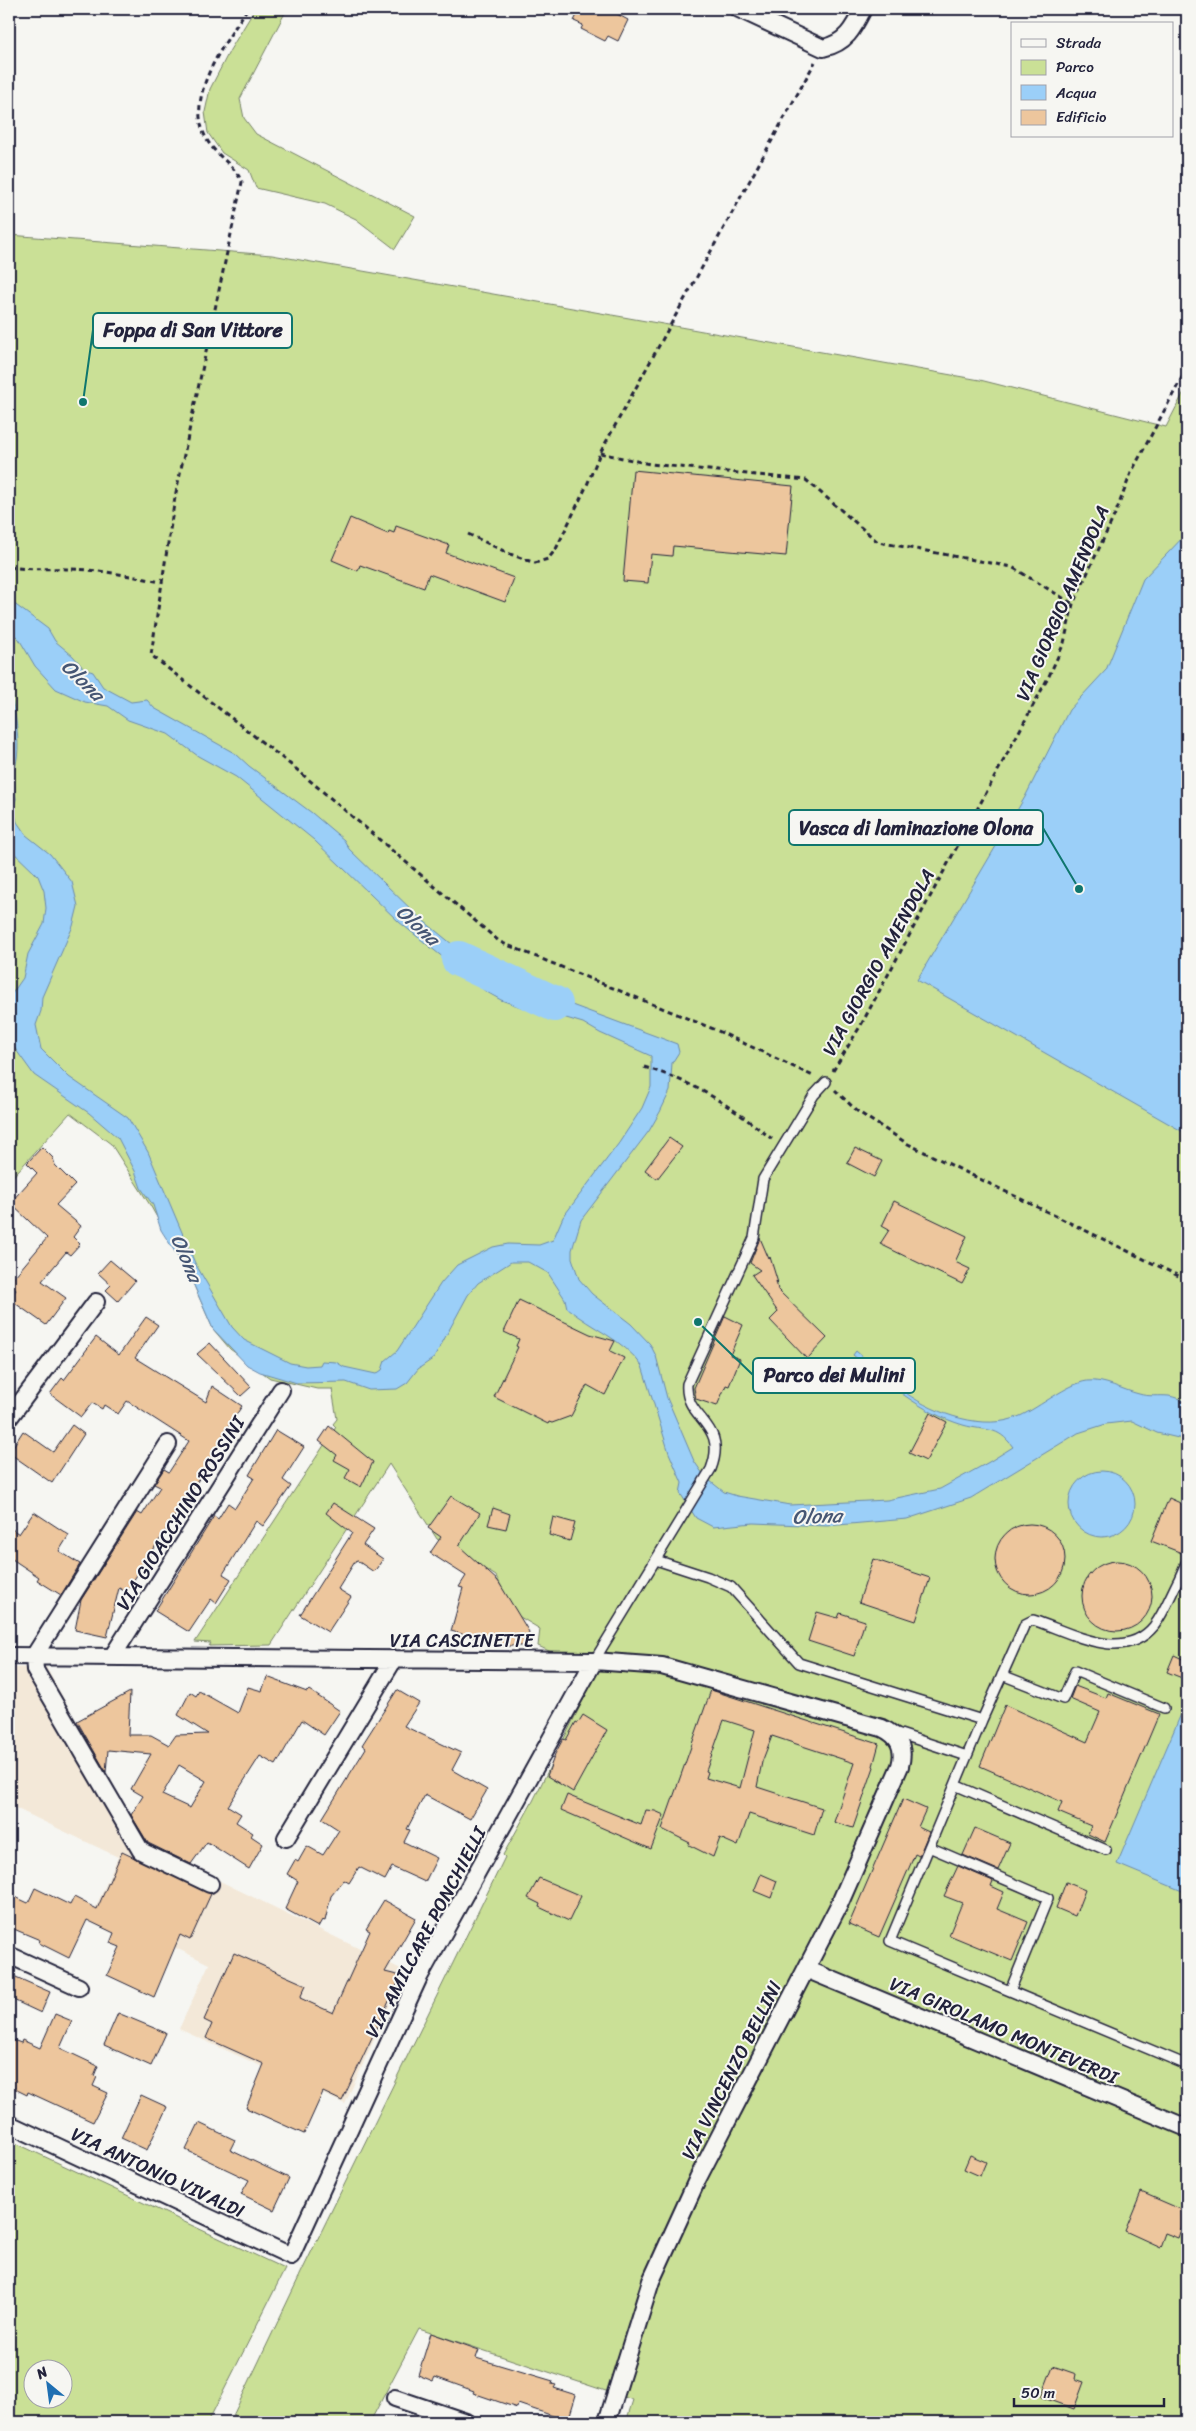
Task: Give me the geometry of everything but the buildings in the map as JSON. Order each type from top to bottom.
[{"type":"street","points":[[739,9],[823,48],[835,46],[846,38],[864,9]]},
{"type":"street","points":[[9,1418],[96,1302]]},
{"type":"street","name":"VIA GIOACCHINO ROSSINI","points":[[112,1657],[281,1390]]},
{"type":"street","points":[[168,1444],[34,1656],[35,1670],[141,1851],[210,1884]]},
{"type":"street","name":"VIA CASCINETTE","points":[[9,1656],[594,1661],[662,1666],[882,1728],[889,1731],[900,1743]]},
{"type":"street","points":[[286,1838],[394,1659]]},
{"type":"street","name":"VIA AMILCARE PONCHIELLI","points":[[291,2256],[419,1977],[594,1661]]},
{"type":"street","name":"VIA VINCENZO BELLINI","points":[[607,2422],[651,2281],[698,2178],[839,1905],[900,1766],[902,1750],[900,1743]]},
{"type":"street","points":[[9,1955],[79,1987]]},
{"type":"street","name":"VIA GIROLAMO MONTEVERDI","points":[[806,1969],[1187,2128]]},
{"type":"street","name":"VIA ANTONIO VIVALDI","points":[[9,2124],[291,2256]]},
{"type":"street","points":[[395,2398],[466,2422]]},
{"type":"lane","points":[[594,1661],[711,1468],[716,1446],[709,1428],[689,1403],[686,1394],[687,1384],[754,1238],[763,1179],[814,1095],[826,1082]]},
{"type":"lane","points":[[656,1560],[708,1577],[731,1587],[799,1663],[982,1720]]},
{"type":"lane","points":[[1187,1561],[1183,1580],[1154,1626],[1135,1642],[1107,1646],[1033,1620],[1024,1624],[890,1941],[1187,2065]]},
{"type":"lane","points":[[1002,1675],[1063,1699],[1075,1671],[1164,1708]]},
{"type":"lane","points":[[882,1728],[968,1756]]},
{"type":"lane","points":[[955,1785],[1106,1850]]},
{"type":"lane","points":[[929,1847],[1048,1898],[1010,1991]]},
{"type":"path","points":[[247,9],[213,65],[199,108],[201,125],[206,139],[216,153],[235,169],[242,182],[175,497],[151,655],[295,768],[500,942],[716,1030],[826,1082],[856,1111],[908,1144],[1187,1280]]},
{"type":"path","points":[[468,534],[535,563],[548,559],[556,549],[587,485],[600,453],[823,48]]},
{"type":"path","name":"VIA GIORGIO AMENDOLA","points":[[826,1082],[862,1025],[1049,676],[1064,643],[1073,604],[1116,512],[1131,473],[1187,368]]},
{"type":"path","points":[[600,453],[650,464],[806,480],[878,542],[1012,567],[1073,604]]},
{"type":"path","points":[[9,566],[33,570],[65,569],[110,572],[162,582]]},
{"type":"path","points":[[644,1067],[673,1076],[726,1103],[783,1147]]},
{"type":"shaded area","points":[[46,1667],[144,1844],[405,1971],[345,2104],[179,2029],[209,1964],[95,1909],[118,1857],[9,1805],[9,1668]]},
{"type":"green space","points":[[255,9],[287,9],[240,99],[244,118],[256,134],[415,216],[395,249],[356,219],[325,204],[256,188],[249,170],[222,153],[208,133],[205,112],[210,89],[230,50]]},
{"type":"green space","points":[[9,235],[272,255],[980,380],[1166,427],[1187,386],[1187,2422],[626,2422],[633,2400],[419,2329],[370,2422],[230,2422],[505,1857],[503,1855],[533,1801],[591,1684],[576,1663],[538,1646],[540,1629],[515,1614],[496,1576],[437,1539],[389,1464],[271,1645],[209,1646],[211,1643],[195,1642],[336,1427],[333,1424],[337,1419],[332,1389],[317,1389],[270,1378],[230,1349],[213,1329],[189,1274],[150,1205],[111,1144],[70,1113],[9,1181]]},
{"type":"green space","points":[[9,2140],[285,2269],[208,2422],[24,2422],[9,2416]]},
{"type":"water","points":[[1187,533],[1187,1134],[917,980],[1025,797],[1069,710],[1106,670],[1143,579]]},
{"type":"water","points":[[9,600],[48,629],[55,641],[73,656],[84,669],[93,672],[103,687],[131,702],[147,700],[154,708],[236,754],[344,840],[349,849],[419,917],[464,954],[499,978],[677,1044],[679,1052],[672,1063],[670,1091],[660,1112],[649,1131],[581,1220],[572,1250],[572,1258],[579,1279],[592,1294],[631,1324],[650,1344],[656,1356],[667,1398],[694,1461],[705,1477],[724,1492],[790,1505],[887,1500],[940,1489],[1013,1447],[1002,1435],[996,1432],[963,1425],[932,1413],[918,1405],[853,1355],[856,1351],[893,1383],[918,1401],[946,1414],[976,1421],[992,1422],[1020,1416],[1071,1386],[1087,1381],[1107,1383],[1143,1395],[1174,1397],[1187,1401],[1187,1440],[1157,1433],[1132,1421],[1106,1424],[1078,1433],[971,1498],[907,1519],[827,1526],[753,1523],[713,1527],[696,1518],[680,1493],[682,1483],[669,1453],[642,1366],[617,1341],[567,1308],[565,1299],[548,1273],[528,1262],[511,1262],[478,1283],[468,1295],[434,1358],[418,1369],[407,1383],[397,1389],[369,1390],[346,1382],[297,1383],[260,1372],[247,1365],[213,1329],[189,1274],[161,1230],[153,1205],[141,1188],[135,1171],[118,1138],[89,1113],[34,1075],[9,1038],[9,998],[23,978],[28,954],[44,924],[46,908],[44,891],[38,876],[9,848],[9,688],[14,707],[18,744],[16,765],[12,774],[16,799],[13,807],[17,822],[26,835],[50,854],[72,882],[78,906],[73,926],[42,997],[41,1011],[36,1025],[41,1049],[69,1077],[128,1118],[148,1152],[195,1263],[232,1327],[244,1340],[290,1363],[306,1366],[320,1365],[322,1361],[336,1362],[344,1367],[376,1374],[382,1370],[385,1361],[397,1351],[441,1283],[457,1265],[493,1247],[508,1244],[539,1245],[553,1240],[563,1217],[619,1143],[642,1108],[651,1087],[651,1056],[600,1033],[583,1023],[556,1015],[546,1016],[501,1000],[485,991],[399,922],[314,840],[236,777],[198,756],[168,734],[128,720],[108,706],[85,702],[56,689],[35,666],[19,639],[9,629]]},
{"type":"water","points":[[1102,1471],[1115,1474],[1125,1481],[1132,1491],[1135,1504],[1132,1517],[1125,1527],[1115,1534],[1102,1537],[1089,1534],[1079,1527],[1072,1517],[1069,1504],[1072,1491],[1079,1481],[1089,1474]]},
{"type":"water","points":[[1187,1700],[1187,1893],[1117,1864]]},
{"type":"waterway","name":"Olona","points":[[459,959],[555,1004]]},
{"type":"place","name":"Foppa di San Vittore","points":[[83,402]]},
{"type":"place","name":"Vasca di laminazione Olona","points":[[1079,889]]},
{"type":"place","name":"Parco dei Mulini","points":[[698,1322]]}]
